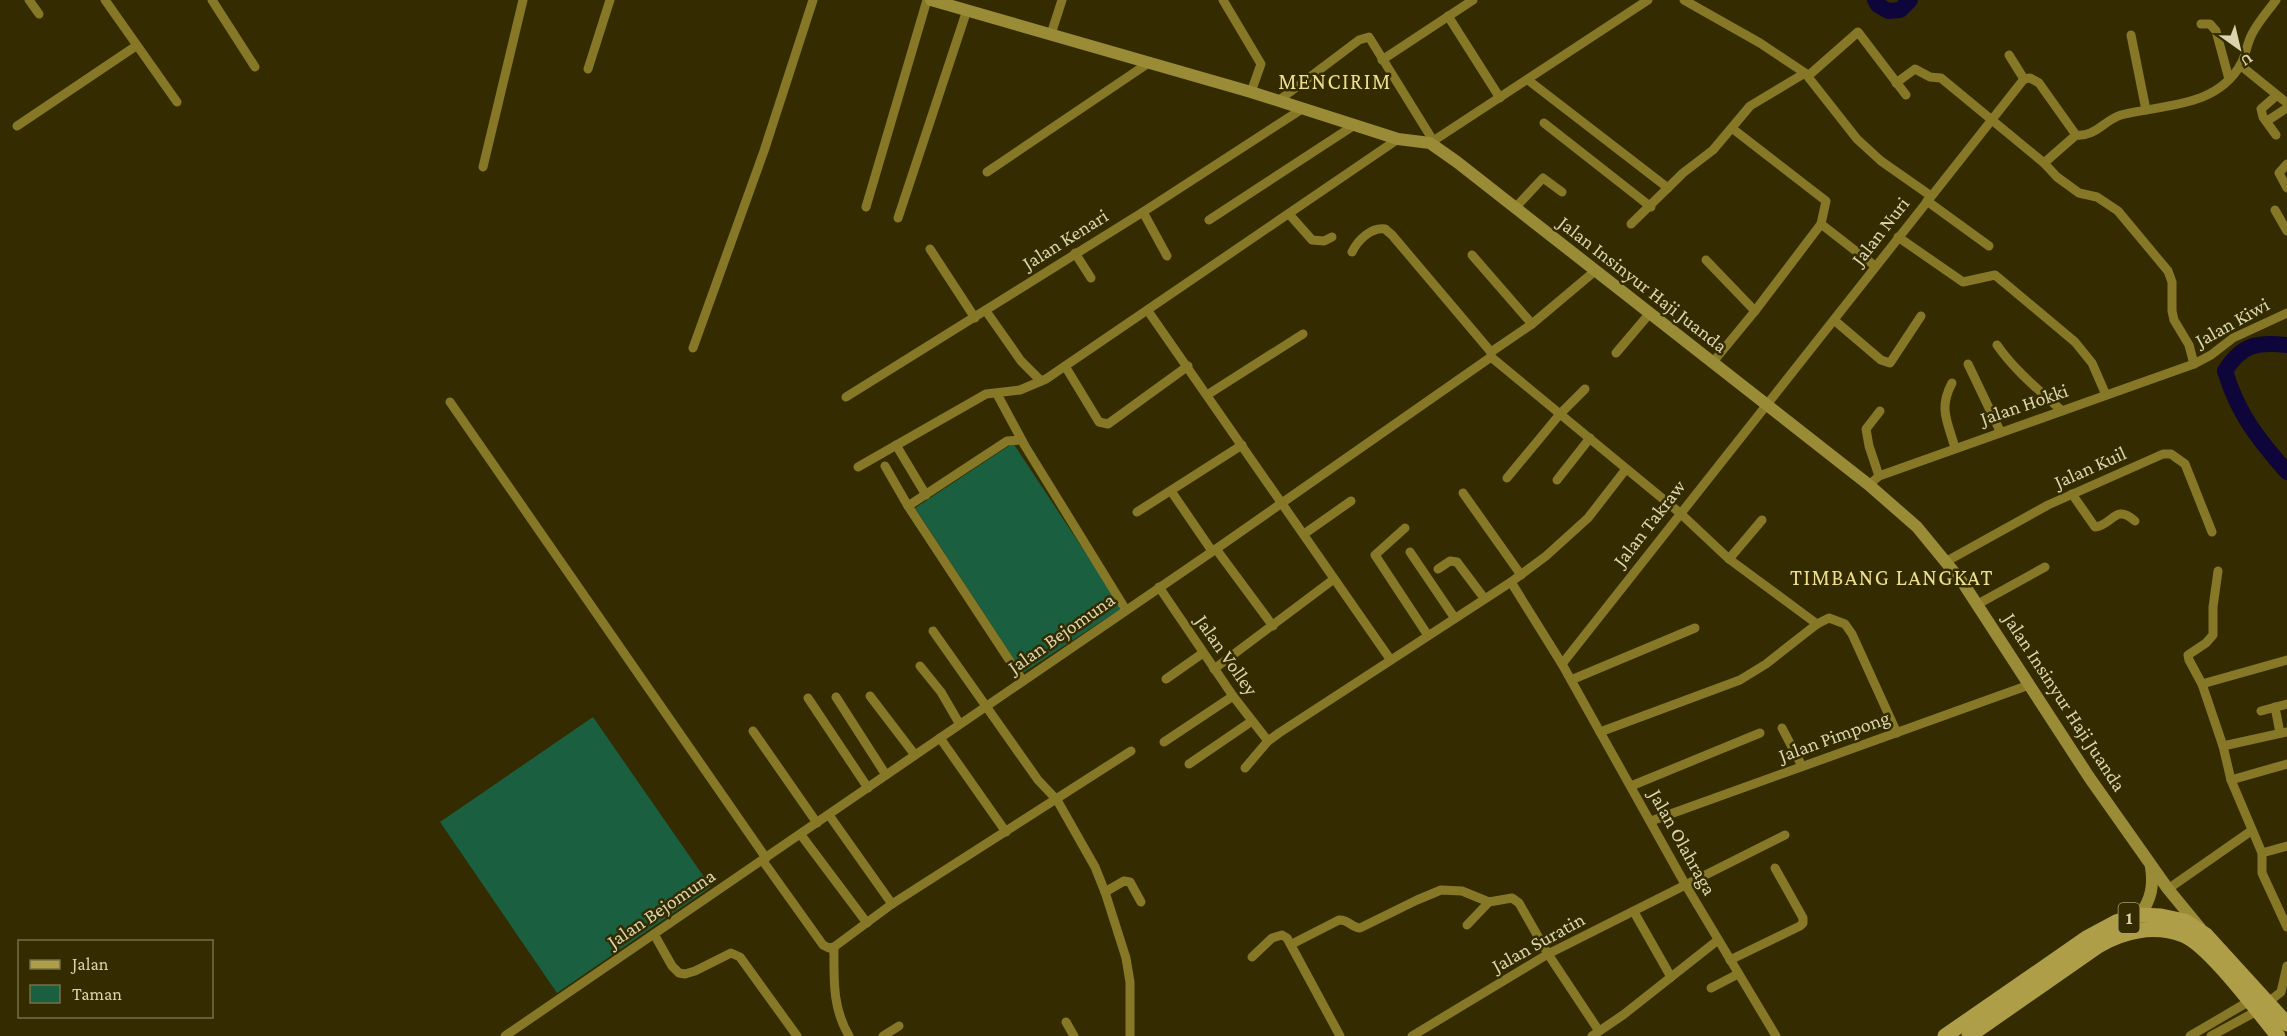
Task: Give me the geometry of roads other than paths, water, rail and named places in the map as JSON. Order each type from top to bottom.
[{"type":"main road","name":"1","points":[[1970,1036],[1996,1009],[2088,937],[2116,922],[2140,915],[2185,921],[2206,935],[2259,1002],[2278,1036]]},
{"type":"main road","name":"1","points":[[1945,1036],[1996,1009],[2111,938],[2140,930],[2162,930],[2183,935],[2201,947],[2259,1002],[2287,1024]]},
{"type":"street","points":[[29,0],[39,14]]},
{"type":"street","points":[[105,0],[177,102]]},
{"type":"street","points":[[212,0],[255,67]]},
{"type":"street","points":[[483,167],[523,0]]},
{"type":"street","points":[[588,69],[610,0]]},
{"type":"street","points":[[693,348],[764,151],[813,0]]},
{"type":"street","points":[[866,207],[929,0]]},
{"type":"street","name":"Jalan Insinyur Haji Juanda","points":[[929,0],[1150,62],[1398,139],[1432,142],[1869,485],[1917,527],[1947,561],[1978,604],[2090,777],[2168,889],[2206,935]]},
{"type":"street","points":[[1052,34],[1062,0]]},
{"type":"street","points":[[1223,0],[1260,61],[1260,68],[1251,92]]},
{"type":"street","points":[[1382,60],[1473,0]]},
{"type":"street","points":[[1278,101],[1369,37],[1374,41],[1382,60],[1432,142],[1648,0]]},
{"type":"street","points":[[1684,0],[1760,43],[1807,75],[1857,139],[1989,246]]},
{"type":"street","points":[[2044,163],[2076,135],[2086,136],[2119,116],[2208,96],[2229,79],[2240,65],[2251,34],[2276,0]]},
{"type":"street","points":[[898,218],[967,10]]},
{"type":"street","points":[[1448,16],[1500,98]]},
{"type":"street","points":[[2200,24],[2210,24],[2216,31],[2229,79]]},
{"type":"street","points":[[1631,224],[1668,188],[1713,150],[1750,106],[1807,75],[1858,32],[1906,95]]},
{"type":"street","points":[[2131,35],[2146,110]]},
{"type":"street","points":[[17,126],[136,46]]},
{"type":"street","points":[[2008,55],[2024,79],[2030,78],[2039,83],[2076,135]]},
{"type":"street","points":[[987,172],[1150,62]]},
{"type":"street","points":[[2240,65],[2287,103]]},
{"type":"street","points":[[1896,83],[1915,69],[1930,77],[1941,78],[2044,163],[2057,177],[2079,193],[2097,197],[2118,211],[2169,271],[2172,282],[2172,311],[2189,345],[2194,364]]},
{"type":"street","name":"Jalan Nuri","points":[[1765,404],[1929,198],[1944,186],[2024,79]]},
{"type":"street","points":[[1528,80],[1668,188]]},
{"type":"street","points":[[2276,135],[2261,109],[2277,96]]},
{"type":"street","points":[[2267,122],[2287,108]]},
{"type":"street","name":"Jalan Kenari","points":[[846,397],[1143,212],[1302,109]]},
{"type":"street","points":[[1544,123],[1651,207]]},
{"type":"street","points":[[1209,220],[1353,126]]},
{"type":"street","points":[[1713,362],[1821,224],[1826,201],[1733,129]]},
{"type":"street","points":[[858,467],[986,394],[1020,390],[1041,381],[1148,311],[1398,139]]},
{"type":"street","points":[[2287,164],[2279,173],[2287,188]]},
{"type":"street","points":[[1515,208],[1543,178],[1562,192]]},
{"type":"street","points":[[2275,210],[2287,231]]},
{"type":"street","points":[[1143,212],[1167,256]]},
{"type":"street","points":[[1289,214],[1312,240],[1323,241],[1332,237]]},
{"type":"street","points":[[1821,224],[1875,267]]},
{"type":"street","points":[[1352,252],[1356,244],[1373,230],[1385,229],[1491,354],[1680,513],[1729,559],[1816,624]]},
{"type":"street","points":[[1898,237],[1963,282],[1995,275],[2075,342],[2092,363],[2106,395]]},
{"type":"street","points":[[930,249],[975,318]]},
{"type":"street","points":[[1075,253],[1091,278]]},
{"type":"street","points":[[1472,255],[1532,324]]},
{"type":"street","points":[[1706,260],[1755,311]]},
{"type":"street","name":"Jalan Bejomuna","points":[[505,1036],[1214,550],[1532,324],[1595,271]]},
{"type":"street","points":[[986,311],[1021,361],[1041,381]]},
{"type":"street","points":[[1148,311],[1390,659]]},
{"type":"street","points":[[1616,353],[1650,313]]},
{"type":"street","name":"Jalan Kiwi","points":[[2194,364],[2211,355],[2233,338],[2287,313]]},
{"type":"street","points":[[1834,320],[1881,360],[1890,363],[1921,316]]},
{"type":"street","points":[[1207,395],[1303,334]]},
{"type":"street","points":[[1997,345],[2007,360],[2062,411]]},
{"type":"street","points":[[1968,364],[2000,431]]},
{"type":"street","name":"Jalan Hokki","points":[[1869,485],[1879,476],[2000,431],[2194,364]]},
{"type":"street","points":[[1065,366],[1099,422],[1103,424],[1108,423],[1188,366]]},
{"type":"street","points":[[1952,383],[1944,400],[1944,408],[1955,448]]},
{"type":"street","points":[[1507,478],[1560,414],[1585,389]]},
{"type":"street","points":[[997,394],[1022,440],[1126,610]]},
{"type":"street","points":[[450,402],[823,945],[829,948],[834,947],[892,904],[1131,751]]},
{"type":"street","name":"Jalan Takraw","points":[[1562,664],[1765,404]]},
{"type":"street","points":[[1879,476],[1866,429],[1881,411]]},
{"type":"street","points":[[1557,480],[1590,438]]},
{"type":"street","points":[[908,506],[1007,441],[1022,440]]},
{"type":"street","points":[[896,445],[926,495]]},
{"type":"street","points":[[1137,512],[1242,445]]},
{"type":"street","name":"Jalan Kuil","points":[[1947,561],[2072,494],[2163,454],[2171,454],[2185,464],[2212,532]]},
{"type":"street","points":[[885,466],[908,506],[1023,681]]},
{"type":"street","points":[[1245,768],[1268,741],[1427,634],[1511,582],[1546,556],[1588,518],[1626,469]]},
{"type":"street","points":[[1171,491],[1273,626]]},
{"type":"street","points":[[1463,493],[1521,575]]},
{"type":"street","points":[[2072,494],[2095,527],[2122,513],[2135,521]]},
{"type":"street","points":[[1304,534],[1351,501]]},
{"type":"street","points":[[1729,559],[1762,520]]},
{"type":"street","points":[[1405,528],[1375,555],[1427,634]]},
{"type":"street","points":[[1410,552],[1454,617]]},
{"type":"street","points":[[1438,569],[1450,561],[1457,562],[1484,598]]},
{"type":"street","points":[[1978,604],[2045,567]]},
{"type":"street","points":[[2218,572],[2213,607],[2213,635],[2206,643],[2188,655],[2202,684],[2223,746],[2231,780],[2262,853],[2262,873],[2287,927]]},
{"type":"street","points":[[1214,669],[1334,579]]},
{"type":"street","points":[[1511,582],[1562,664]]},
{"type":"street","name":"Jalan Volley","points":[[1159,587],[1233,696],[1268,741]]},
{"type":"street","points":[[1600,732],[1740,680],[1773,659],[1816,624],[1829,618],[1845,624],[1852,634],[1897,733]]},
{"type":"street","points":[[1571,680],[1695,628]]},
{"type":"street","points":[[933,631],[1038,780],[1057,800],[1095,867],[1126,958],[1129,974],[1130,1036]]},
{"type":"street","points":[[1166,679],[1203,653]]},
{"type":"street","points":[[2202,684],[2287,660]]},
{"type":"street","name":"Jalan Olahraga","points":[[1562,664],[1684,884],[1776,1036]]},
{"type":"street","points":[[920,666],[960,723]]},
{"type":"street","name":"Jalan Pimpong","points":[[1651,821],[2029,685]]},
{"type":"street","points":[[870,696],[915,755]]},
{"type":"street","points":[[1164,742],[1233,696]]},
{"type":"street","points":[[836,697],[886,775]]},
{"type":"street","points":[[808,698],[868,788]]},
{"type":"street","points":[[2262,711],[2287,704]]},
{"type":"street","points":[[2223,746],[2283,732],[2275,707]]},
{"type":"street","points":[[1189,764],[1252,721]]},
{"type":"street","points":[[1782,728],[1802,766]]},
{"type":"street","points":[[753,731],[817,823]]},
{"type":"street","points":[[1631,786],[1760,733]]},
{"type":"street","points":[[940,738],[1006,832]]},
{"type":"street","points":[[2231,780],[2287,764]]},
{"type":"street","points":[[829,815],[892,904]]},
{"type":"street","points":[[2168,889],[2251,831]]},
{"type":"street","points":[[801,835],[867,923]]},
{"type":"street","points":[[1684,884],[1785,835]]},
{"type":"street","points":[[2262,853],[2287,846]]},
{"type":"street","points":[[2140,915],[2153,890],[2150,863]]},
{"type":"street","points":[[1730,960],[1803,923],[1803,918],[1775,868]]},
{"type":"street","points":[[1105,892],[1124,882],[1130,882],[1141,902]]},
{"type":"street","name":"Jalan Suratin","points":[[1412,1036],[1548,954],[1634,912],[1684,884]]},
{"type":"street","points":[[1292,944],[1339,920],[1360,928],[1441,890],[1462,891],[1489,902]]},
{"type":"street","points":[[1467,925],[1489,902],[1506,898],[1516,900],[1599,1032],[1611,1036]]},
{"type":"street","points":[[1634,912],[1671,977]]},
{"type":"street","points":[[654,934],[672,966],[679,973],[696,971],[731,953],[740,957],[797,1036]]},
{"type":"street","points":[[1252,957],[1265,943],[1277,935],[1282,935],[1292,944],[1302,968],[1340,1036]]},
{"type":"street","points":[[1599,1032],[1718,940]]},
{"type":"street","points":[[834,947],[836,1008],[849,1036]]},
{"type":"street","points":[[2190,1036],[2284,991],[2287,966]]},
{"type":"street","points":[[1712,988],[1738,974]]},
{"type":"street","points":[[2211,1036],[2259,1002]]},
{"type":"street","points":[[1066,1023],[1074,1036]]},
{"type":"street","points":[[883,1036],[899,1026]]},
{"type":"waterway","points":[[1875,0],[1878,5],[1888,11],[1900,10],[1910,0]]},
{"type":"waterway","points":[[2287,345],[2267,344],[2251,347],[2238,355],[2225,371],[2236,400],[2250,425],[2287,472]]},
{"type":"district","name":"MENCIRIM","points":[[1335,81]]},
{"type":"district","name":"TIMBANG LANGKAT","points":[[1892,577]]}]
